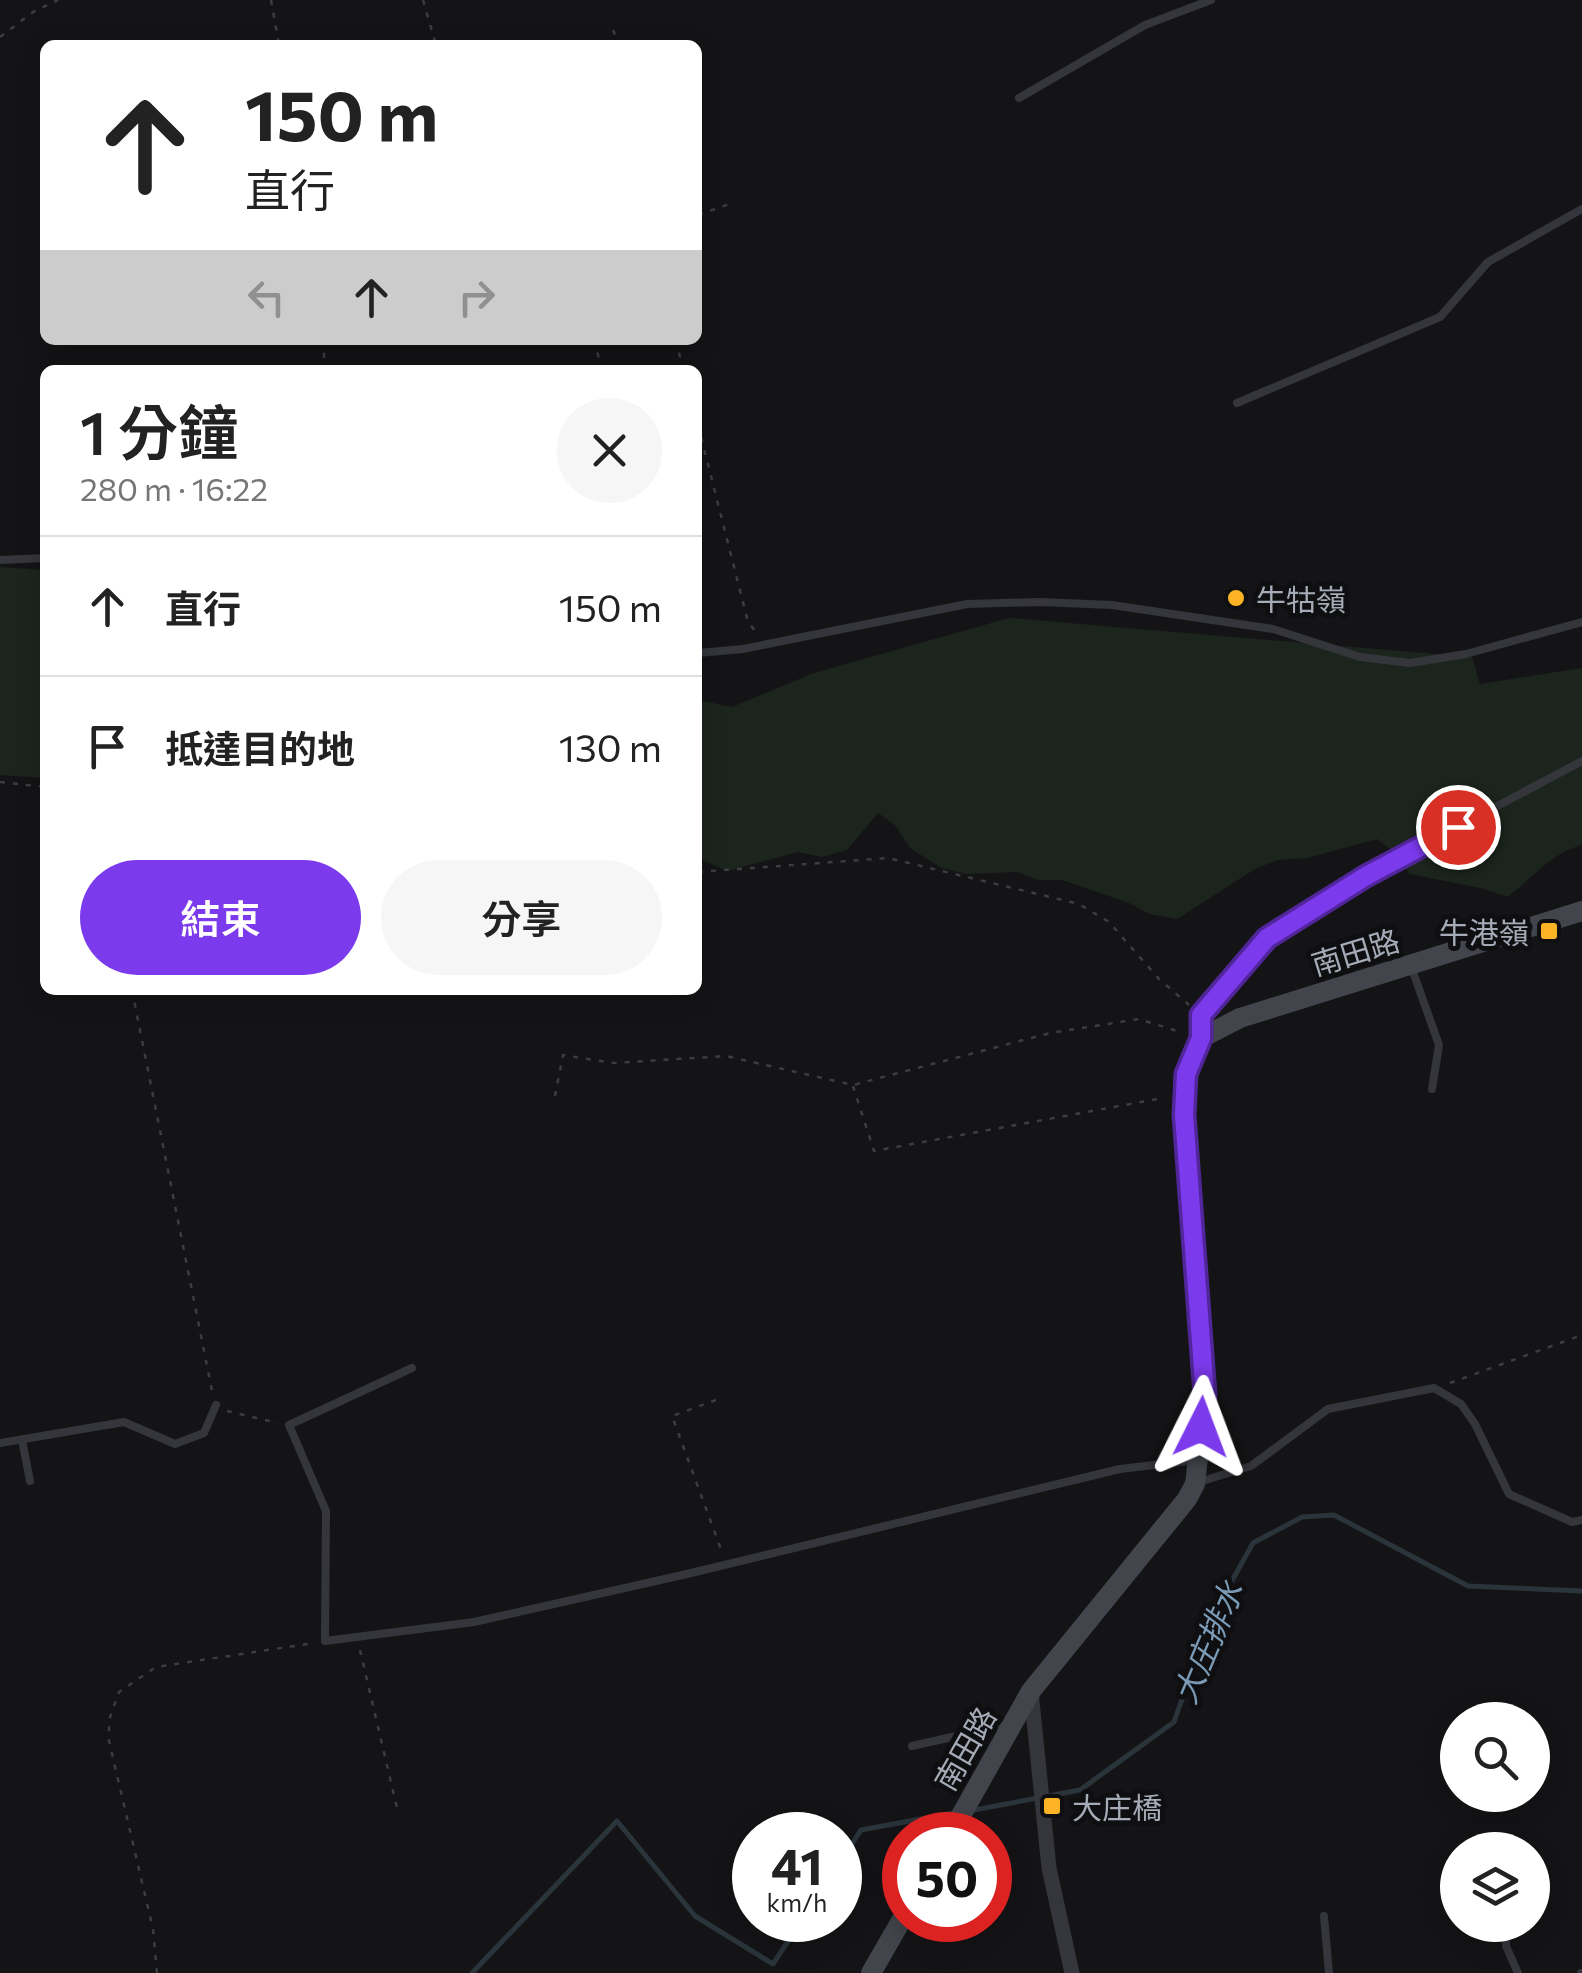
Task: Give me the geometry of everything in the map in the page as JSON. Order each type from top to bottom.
[{"type":"main road","name":"南田路","points":[[963,1812],[1031,1691],[1187,1499],[1194,1484],[1205,1395],[1184,1115],[1186,1074],[1201,1038],[1240,1018],[1582,912]]},
{"type":"main road","points":[[871,1973],[889,1942]]},
{"type":"street","name":"南田路","points":[[1031,1691],[1049,1868],[1072,1973]]},
{"type":"lane","points":[[1018,98],[1145,26],[1211,0]]},
{"type":"lane","points":[[1237,403],[1440,317],[1488,262],[1582,210]]},
{"type":"lane","points":[[0,560],[40,558]]},
{"type":"lane","points":[[702,652],[766,644],[968,604],[1112,605],[1273,629],[1360,657],[1410,664],[1466,654],[1582,622]]},
{"type":"lane","points":[[1201,1038],[1201,1015],[1267,938],[1366,876],[1582,761]]},
{"type":"lane","points":[[1410,966],[1440,1045],[1432,1089]]},
{"type":"lane","points":[[412,1368],[289,1425],[326,1511],[325,1641],[474,1622],[1120,1468],[1197,1460]]},
{"type":"lane","points":[[1194,1484],[1251,1466],[1328,1409],[1434,1388],[1462,1404],[1508,1494],[1572,1522],[1582,1520]]},
{"type":"lane","points":[[0,1443],[124,1422],[175,1444],[204,1432],[216,1405]]},
{"type":"lane","points":[[22,1440],[30,1481]]},
{"type":"lane","points":[[912,1746],[1013,1723]]},
{"type":"lane","points":[[1324,1916],[1329,1973]]},
{"type":"lane","points":[[1506,1942],[1518,1973]]},
{"type":"path","points":[[0,38],[33,12],[58,0]]},
{"type":"path","points":[[271,0],[277,40]]},
{"type":"path","points":[[423,0],[435,40]]},
{"type":"path","points":[[613,30],[617,40]]},
{"type":"path","points":[[702,213],[732,202]]},
{"type":"path","points":[[702,441],[748,622],[766,644]]},
{"type":"path","points":[[0,782],[40,786]]},
{"type":"path","points":[[702,872],[888,858],[1079,904],[1109,922],[1158,979],[1201,1015]]},
{"type":"path","points":[[133,995],[216,1405],[230,1412],[289,1425]]},
{"type":"path","points":[[556,1096],[563,1055],[613,1063],[726,1056],[853,1085],[1050,1033],[1138,1019],[1201,1038]]},
{"type":"path","points":[[853,1085],[874,1151],[1185,1094]]},
{"type":"path","points":[[1434,1388],[1582,1334]]},
{"type":"path","points":[[716,1400],[672,1416],[726,1562]]},
{"type":"path","points":[[357,1639],[398,1808]]},
{"type":"path","points":[[157,1973],[153,1929],[108,1741],[109,1720],[119,1692],[156,1667],[325,1641]]},
{"type":"shaded area","points":[[0,567],[40,570],[40,778],[0,775]]},
{"type":"shaded area","points":[[1009,618],[1472,657],[1480,684],[1582,668],[1582,845],[1551,860],[1507,897],[1410,874],[1396,854],[1377,839],[1307,858],[1278,860],[1255,869],[1177,919],[1150,914],[1062,880],[1039,880],[1016,872],[967,874],[942,868],[910,848],[896,826],[878,813],[847,850],[822,857],[798,852],[727,871],[702,860],[702,701],[732,707],[814,673]]},
{"type":"waterway","name":"大庄排水","points":[[974,1810],[1080,1790],[1174,1722],[1210,1620],[1253,1543],[1302,1517],[1334,1515],[1468,1586],[1582,1591]]},
{"type":"waterway","name":"大庄排水","points":[[472,1973],[617,1821],[695,1916],[732,1939]]},
{"type":"waterway","name":"大庄排水","points":[[862,1830],[882,1826]]},
{"type":"waterway","name":"大庄排水","points":[[737,1942],[773,1964],[788,1942]]},
{"type":"place","name":"牛牯嶺","points":[[1236,598]]},
{"type":"place","name":"牛港嶺","points":[[1549,931]]},
{"type":"place","name":"大庄橋","points":[[1052,1806]]},
{"type":"route","points":[[1201,1427],[1205,1395],[1184,1115],[1186,1074],[1201,1038],[1201,1015],[1267,938],[1366,876],[1458,827]]}]
